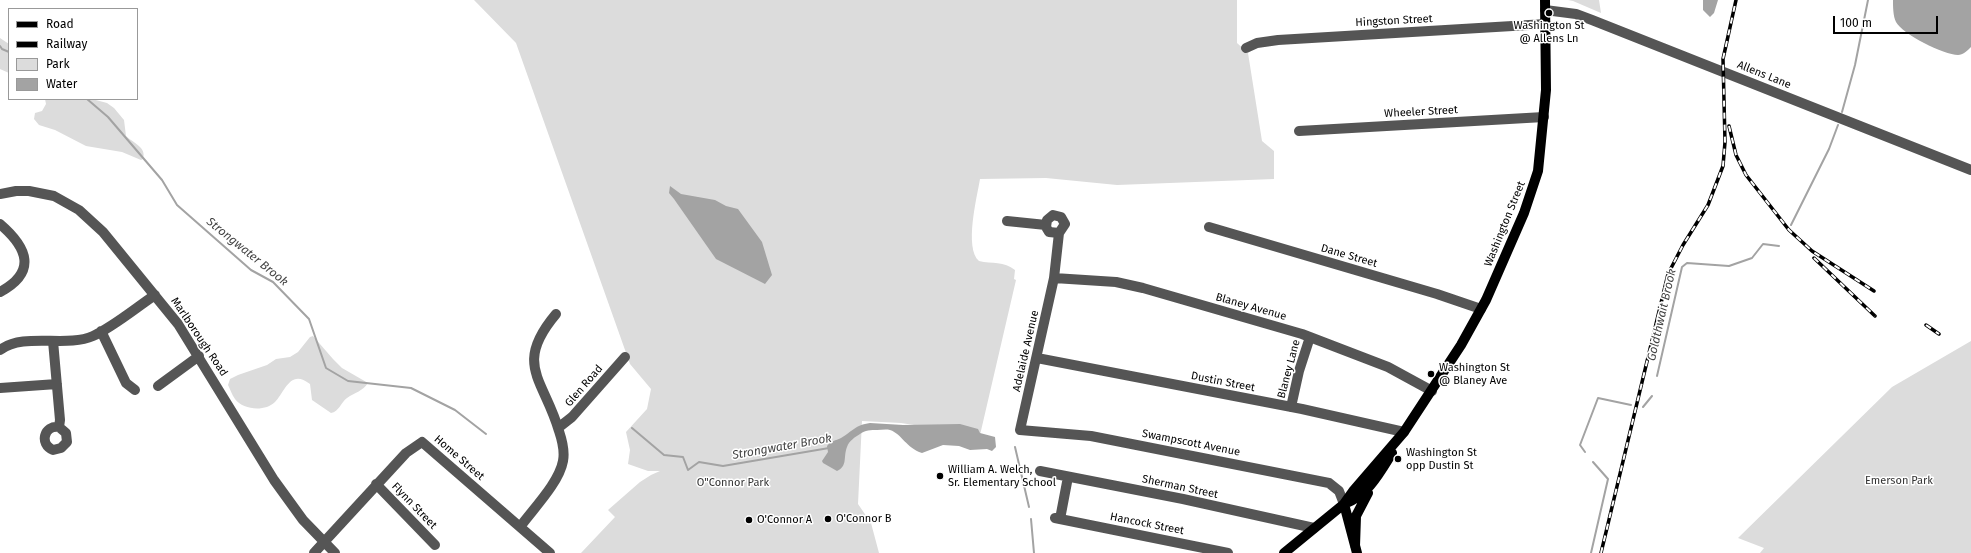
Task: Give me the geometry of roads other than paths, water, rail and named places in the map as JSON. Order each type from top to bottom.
[{"type":"main road","name":"Washington Street","points":[[1344,504],[1356,500],[1374,482],[1404,432],[1461,345],[1481,309],[1500,269],[1534,185],[1540,160],[1546,90],[1545,5]]},
{"type":"main road","name":"Washington Street","points":[[1284,553],[1344,504],[1358,485],[1404,432]]},
{"type":"main road","points":[[1356,549],[1356,516],[1374,482]]},
{"type":"main road","points":[[1344,504],[1356,549]]},
{"type":"street","name":"Allens Lane","points":[[1545,5],[1592,20],[1971,170]]},
{"type":"street","name":"Hingston Street","points":[[1246,48],[1257,43],[1278,40],[1546,24]]},
{"type":"street","name":"Wheeler Street","points":[[1299,131],[1544,117]]},
{"type":"street","name":"Marlborough Road","points":[[0,194],[16,191],[38,192],[54,196],[70,204],[93,221],[178,324],[274,480],[303,520],[335,553]]},
{"type":"street","points":[[1053,215],[1061,217],[1065,224],[1059,233],[1049,232],[1046,225],[1047,220],[1053,215]]},
{"type":"street","points":[[1007,221],[1046,225]]},
{"type":"street","points":[[0,224],[18,242],[24,261],[24,270],[20,277],[0,292]]},
{"type":"street","name":"Dane Street","points":[[1209,227],[1437,294],[1481,309]]},
{"type":"street","name":"Adelaide Avenue","points":[[1020,430],[1038,358],[1054,278],[1059,233]]},
{"type":"street","name":"Blaney Avenue","points":[[1054,278],[1116,282],[1143,288],[1310,337],[1388,367],[1432,391]]},
{"type":"street","points":[[0,350],[22,342],[86,338],[101,331],[155,295]]},
{"type":"street","points":[[520,527],[550,488],[563,462],[563,450],[558,428],[538,378],[533,358],[538,340],[556,314]]},
{"type":"street","points":[[101,331],[126,383],[135,390]]},
{"type":"street","name":"Blaney Lane","points":[[1291,407],[1299,371],[1310,337]]},
{"type":"street","points":[[53,341],[60,416],[59,428]]},
{"type":"street","points":[[158,386],[199,356]]},
{"type":"street","name":"Glen Road","points":[[558,428],[572,417],[625,357]]},
{"type":"street","name":"Dustin Street","points":[[1038,358],[1291,407],[1404,432]]},
{"type":"street","points":[[0,388],[57,384]]},
{"type":"street","name":"Swampscott Avenue","points":[[1020,430],[1091,436],[1329,483],[1339,491],[1344,504]]},
{"type":"street","name":"Home Street","points":[[314,553],[406,453],[422,442],[550,553]]},
{"type":"street","name":"Sherman Street","points":[[1040,471],[1183,499],[1314,528]]},
{"type":"street","name":"Hancock Street","points":[[1068,477],[1057,518],[1228,553]]},
{"type":"street","name":"Flynn Street","points":[[376,484],[435,545]]},
{"type":"water","points":[[1703,0],[1718,0],[1714,13],[1710,17],[1703,10]]},
{"type":"water","points":[[1893,0],[1971,0],[1971,47],[1962,54],[1958,55],[1943,52],[1915,38],[1900,27],[1896,22]]},
{"type":"water","points":[[670,186],[681,194],[715,200],[726,206],[738,209],[762,242],[772,275],[765,284],[716,259],[669,193]]},
{"type":"water","points":[[870,423],[903,425],[960,424],[978,429],[980,433],[995,437],[996,447],[992,451],[987,449],[970,450],[959,446],[943,445],[922,453],[912,448],[890,430],[870,430],[862,433],[849,443],[843,467],[837,471],[823,463],[822,461],[828,452],[827,446],[830,443],[841,438],[857,427]]},
{"type":"waterway","name":"Goldthwait Brook","points":[[1842,112],[1855,65],[1868,0]]},
{"type":"waterway","name":"Strongwater Brook","points":[[0,46],[2,49],[8,52]]},
{"type":"waterway","name":"Strongwater Brook","points":[[88,100],[108,117],[162,180],[177,205],[251,270],[273,282],[309,319],[326,368],[348,381],[411,388],[455,410],[486,434]]},
{"type":"waterway","name":"Goldthwait Brook","points":[[1791,225],[1829,149],[1838,125]]},
{"type":"waterway","name":"Goldthwait Brook","points":[[1657,376],[1682,267],[1687,263],[1729,266],[1752,258],[1763,244],[1779,246]]},
{"type":"waterway","name":"Goldthwait Brook","points":[[1643,407],[1652,396]]},
{"type":"waterway","name":"Goldthwait Brook","points":[[1585,452],[1580,445],[1598,398],[1631,405]]},
{"type":"waterway","name":"Strongwater Brook","points":[[632,428],[664,455],[683,457],[688,470],[699,462],[723,466],[829,448]]},
{"type":"waterway","name":"Strongwater Brook","points":[[1015,447],[1029,507]]},
{"type":"waterway","name":"Goldthwait Brook","points":[[1591,553],[1608,479],[1593,462]]},
{"type":"waterway","name":"Strongwater Brook","points":[[1031,519],[1034,553]]},
{"type":"railway","points":[[1601,553],[1668,274],[1683,245],[1708,205],[1723,166],[1725,142],[1723,59],[1736,0]]},
{"type":"railway","points":[[1729,126],[1736,155],[1746,175],[1789,230],[1812,251],[1874,291]]},
{"type":"railway","points":[[1814,258],[1875,316]]},
{"type":"railway","points":[[1926,325],[1939,334]]},
{"type":"place","name":"Washington St @ Allens Ln","points":[[1549,13]]},
{"type":"place","name":"Washington St @ Blaney Ave","points":[[1431,374]]},
{"type":"place","name":"Washington St opp Dustin St","points":[[1398,459]]},
{"type":"place","name":"William A. Welch, Sr. Elementary School","points":[[940,476]]},
{"type":"place","name":"O'Connor B","points":[[828,519]]},
{"type":"place","name":"O'Connor A","points":[[749,520]]},
{"type":"park label","name":"Emerson Park","points":[[1899,481]]},
{"type":"park label","name":"O\"Connor Park","points":[[733,483]]}]
